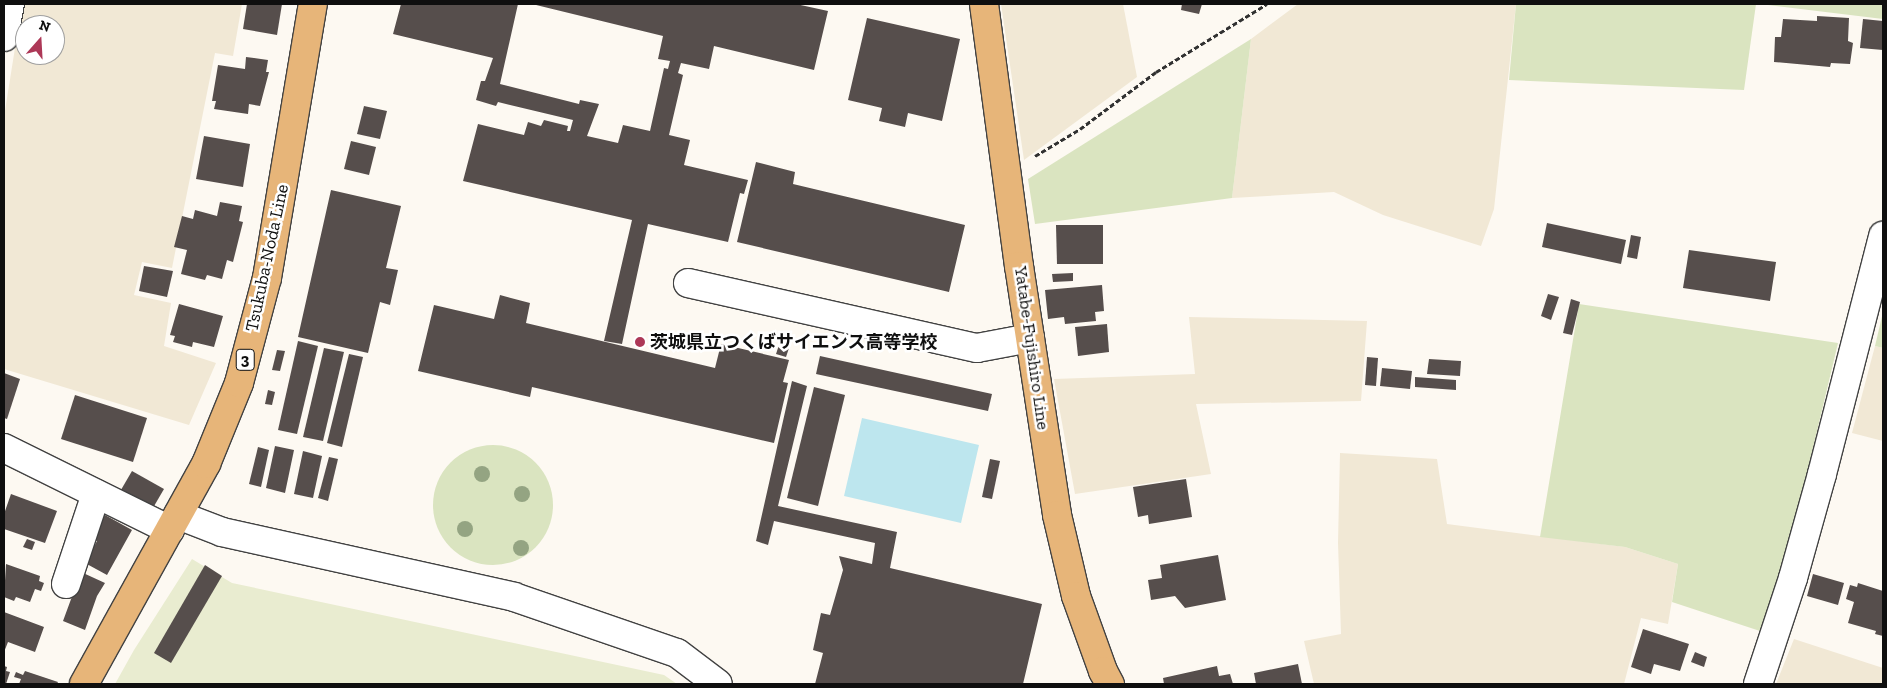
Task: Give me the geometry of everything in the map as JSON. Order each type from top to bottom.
[{"type":"main road","name":"Tsukuba-Noda Line","points":[[84,684],[210,455],[239,383],[267,278],[314,4]]},
{"type":"main road","name":"Yatabe-Fujishiro Line","points":[[984,4],[1030,338],[1057,515],[1076,596],[1103,671],[1110,684]]},
{"type":"street","points":[[4,37],[10,4]]},
{"type":"street","points":[[1758,684],[1793,578],[1822,474],[1883,236]]},
{"type":"street","points":[[688,283],[976,348],[1030,338]]},
{"type":"street","points":[[5,454],[96,494],[174,522],[514,597],[677,653],[718,684]]},
{"type":"street","points":[[66,584],[96,494]]},
{"type":"path","points":[[1007,173],[1080,129],[1156,72],[1267,4]]},
{"type":"shaded area","points":[[22,4],[242,4],[233,56],[215,53],[172,268],[142,262],[134,295],[171,303],[164,346],[216,363],[189,425],[4,369],[4,117],[15,48],[15,65],[65,65],[65,15],[20,15]]},
{"type":"shaded area","points":[[1001,4],[1123,4],[1137,77],[1024,160]]},
{"type":"shaded area","points":[[1298,4],[1516,4],[1494,209],[1481,246],[1383,215],[1334,192],[1232,198],[1251,39]]},
{"type":"shaded area","points":[[1189,317],[1367,321],[1361,401],[1196,404],[1211,474],[1075,494],[1054,379],[1195,374]]},
{"type":"shaded area","points":[[1875,346],[1883,348],[1883,441],[1852,433]]},
{"type":"shaded area","points":[[1340,453],[1437,459],[1447,524],[1625,547],[1678,564],[1668,624],[1641,618],[1624,684],[1314,684],[1304,641],[1341,634],[1338,543]]},
{"type":"shaded area","points":[[1794,639],[1883,668],[1883,684],[1776,684]]},
{"type":"green space","points":[[1516,4],[1756,4],[1744,90],[1509,80]]},
{"type":"green space","points":[[1760,4],[1883,4],[1883,19]]},
{"type":"green space","points":[[1251,39],[1232,198],[1035,224],[1028,179]]},
{"type":"green space","points":[[1579,304],[1838,343],[1792,536],[1763,632],[1672,602],[1678,564],[1625,547],[1540,537]]},
{"type":"green space","points":[[1883,312],[1883,348],[1875,346]]},
{"type":"green space","points":[[493,445],[516,449],[536,462],[549,482],[553,505],[549,528],[536,548],[516,561],[493,565],[470,561],[450,548],[437,528],[433,505],[437,482],[450,462],[470,449]]},
{"type":"green space","points":[[192,559],[232,583],[664,675],[677,684],[115,684],[134,650]]},
{"type":"water","points":[[862,418],[979,445],[961,523],[844,496]]},
{"type":"building","points":[[247,4],[282,4],[277,35],[243,29]]},
{"type":"building","points":[[401,4],[518,4],[500,84],[579,104],[580,100],[599,104],[587,136],[618,143],[623,125],[650,131],[664,68],[668,69],[670,61],[658,59],[663,36],[532,4],[796,4],[828,11],[814,70],[714,46],[709,69],[681,63],[678,73],[683,75],[669,135],[690,140],[684,165],[748,180],[744,194],[740,193],[728,242],[648,224],[622,344],[604,341],[632,220],[463,181],[478,124],[524,135],[528,122],[541,126],[544,120],[568,126],[567,131],[570,131],[573,120],[498,102],[496,106],[476,100],[481,81],[485,81],[493,58],[393,34]]},
{"type":"building","points":[[1182,4],[1202,4],[1199,14],[1181,10]]},
{"type":"building","points":[[1817,16],[1849,18],[1848,41],[1853,43],[1850,64],[1831,63],[1830,67],[1774,62],[1775,37],[1781,37],[1783,19],[1817,21]]},
{"type":"building","points":[[867,18],[960,39],[942,121],[908,113],[905,127],[879,121],[882,108],[848,100]]},
{"type":"building","points":[[1863,19],[1883,21],[1883,50],[1860,48]]},
{"type":"building","points":[[246,57],[268,60],[266,72],[269,72],[260,106],[249,104],[248,114],[214,109],[216,101],[212,101],[218,65],[245,69]]},
{"type":"building","points":[[364,106],[387,111],[380,139],[357,134]]},
{"type":"building","points":[[204,136],[250,144],[243,187],[196,179]]},
{"type":"building","points":[[351,141],[376,147],[369,175],[344,169]]},
{"type":"building","points":[[756,162],[795,172],[793,184],[965,225],[949,292],[737,242]]},
{"type":"building","points":[[331,190],[401,206],[386,268],[398,270],[390,305],[380,302],[368,353],[298,337]]},
{"type":"building","points":[[220,202],[242,206],[239,221],[243,222],[233,262],[227,260],[222,279],[207,275],[205,280],[181,274],[187,250],[174,247],[182,216],[193,219],[195,210],[217,216]]},
{"type":"building","points":[[1547,223],[1626,240],[1621,264],[1542,247]]},
{"type":"building","points":[[1056,225],[1103,225],[1103,264],[1057,264]]},
{"type":"building","points":[[1631,235],[1641,237],[1637,259],[1627,257]]},
{"type":"building","points":[[1689,250],[1776,262],[1770,301],[1683,288]]},
{"type":"building","points":[[144,266],[173,271],[167,297],[139,291]]},
{"type":"building","points":[[1073,273],[1073,281],[1053,282],[1052,274]]},
{"type":"building","points":[[1102,285],[1104,311],[1095,312],[1096,321],[1065,324],[1064,317],[1048,319],[1045,290]]},
{"type":"building","points":[[1548,294],[1559,297],[1551,320],[1541,316]]},
{"type":"building","points":[[500,295],[530,303],[526,323],[715,368],[721,344],[789,360],[783,382],[788,383],[774,443],[532,387],[530,397],[418,371],[434,305],[494,319]]},
{"type":"building","points":[[1571,299],[1580,302],[1572,335],[1563,333]]},
{"type":"building","points":[[179,304],[223,316],[214,347],[193,342],[192,347],[173,342],[175,336],[170,335]]},
{"type":"building","points":[[1107,324],[1109,352],[1078,356],[1075,327]]},
{"type":"building","points":[[298,341],[318,346],[297,434],[278,430]]},
{"type":"building","points":[[779,345],[789,348],[786,357],[776,354]]},
{"type":"building","points":[[324,348],[344,352],[323,441],[303,437]]},
{"type":"building","points":[[277,350],[285,351],[280,371],[272,370]]},
{"type":"building","points":[[349,354],[363,357],[342,447],[327,443]]},
{"type":"building","points":[[820,356],[992,394],[988,411],[816,374]]},
{"type":"building","points":[[1367,357],[1378,358],[1376,386],[1365,385]]},
{"type":"building","points":[[1429,359],[1461,361],[1460,376],[1427,374]]},
{"type":"building","points":[[1382,368],[1412,371],[1410,389],[1380,386]]},
{"type":"building","points":[[4,373],[20,379],[7,419],[4,418]]},
{"type":"building","points":[[1415,377],[1456,380],[1456,390],[1415,387]]},
{"type":"building","points":[[792,381],[807,386],[778,506],[897,532],[890,568],[1042,604],[1023,684],[815,684],[823,653],[813,650],[821,613],[830,615],[843,570],[839,556],[872,564],[875,543],[774,521],[768,545],[756,541]]},
{"type":"building","points":[[814,387],[845,395],[818,506],[787,498]]},
{"type":"building","points":[[268,390],[275,392],[272,405],[265,404]]},
{"type":"building","points":[[75,395],[147,418],[133,462],[61,439]]},
{"type":"building","points":[[275,446],[294,450],[285,493],[266,488]]},
{"type":"building","points":[[258,447],[269,450],[261,487],[249,484]]},
{"type":"building","points":[[303,451],[322,456],[313,498],[294,494]]},
{"type":"building","points":[[329,457],[338,459],[328,501],[318,498]]},
{"type":"building","points":[[990,459],[1000,461],[992,499],[982,497]]},
{"type":"building","points":[[132,471],[164,489],[150,513],[118,495]]},
{"type":"building","points":[[1186,479],[1192,517],[1149,524],[1148,515],[1138,517],[1133,487]]},
{"type":"building","points":[[11,494],[57,511],[45,543],[4,529],[4,514]]},
{"type":"building","points":[[105,515],[132,530],[107,575],[85,563],[97,541],[92,538]]},
{"type":"building","points":[[27,539],[35,542],[32,550],[23,547]]},
{"type":"building","points":[[1218,555],[1226,600],[1185,608],[1175,596],[1151,600],[1148,580],[1162,578],[1160,565]]},
{"type":"building","points":[[6,564],[40,576],[39,581],[44,583],[41,591],[35,589],[30,602],[16,597],[14,601],[4,597]]},
{"type":"building","points":[[205,565],[222,576],[171,663],[154,653]]},
{"type":"building","points":[[81,572],[105,583],[97,596],[85,630],[63,621]]},
{"type":"building","points":[[1813,574],[1844,583],[1838,605],[1807,596]]},
{"type":"building","points":[[1858,583],[1883,591],[1883,636],[1875,634],[1876,631],[1848,623],[1854,602],[1846,599],[1850,585],[1857,587]]},
{"type":"building","points":[[4,612],[44,627],[35,652],[8,642],[4,652]]},
{"type":"building","points":[[1643,629],[1689,644],[1680,671],[1654,664],[1651,674],[1631,667]]},
{"type":"building","points":[[1695,652],[1707,657],[1704,667],[1691,662]]},
{"type":"building","points":[[1298,664],[1302,684],[1256,684],[1254,673]]},
{"type":"building","points":[[4,666],[7,667],[6,671],[10,672],[6,684],[4,684]]},
{"type":"building","points":[[1217,666],[1219,676],[1230,674],[1233,684],[1164,684],[1163,678]]},
{"type":"building","points":[[25,671],[58,682],[57,684],[19,684],[21,679],[14,677],[16,672],[23,675]]},
{"type":"place","name":"茨城県立つくばサイエンス高等学校","points":[[640,342]]}]
